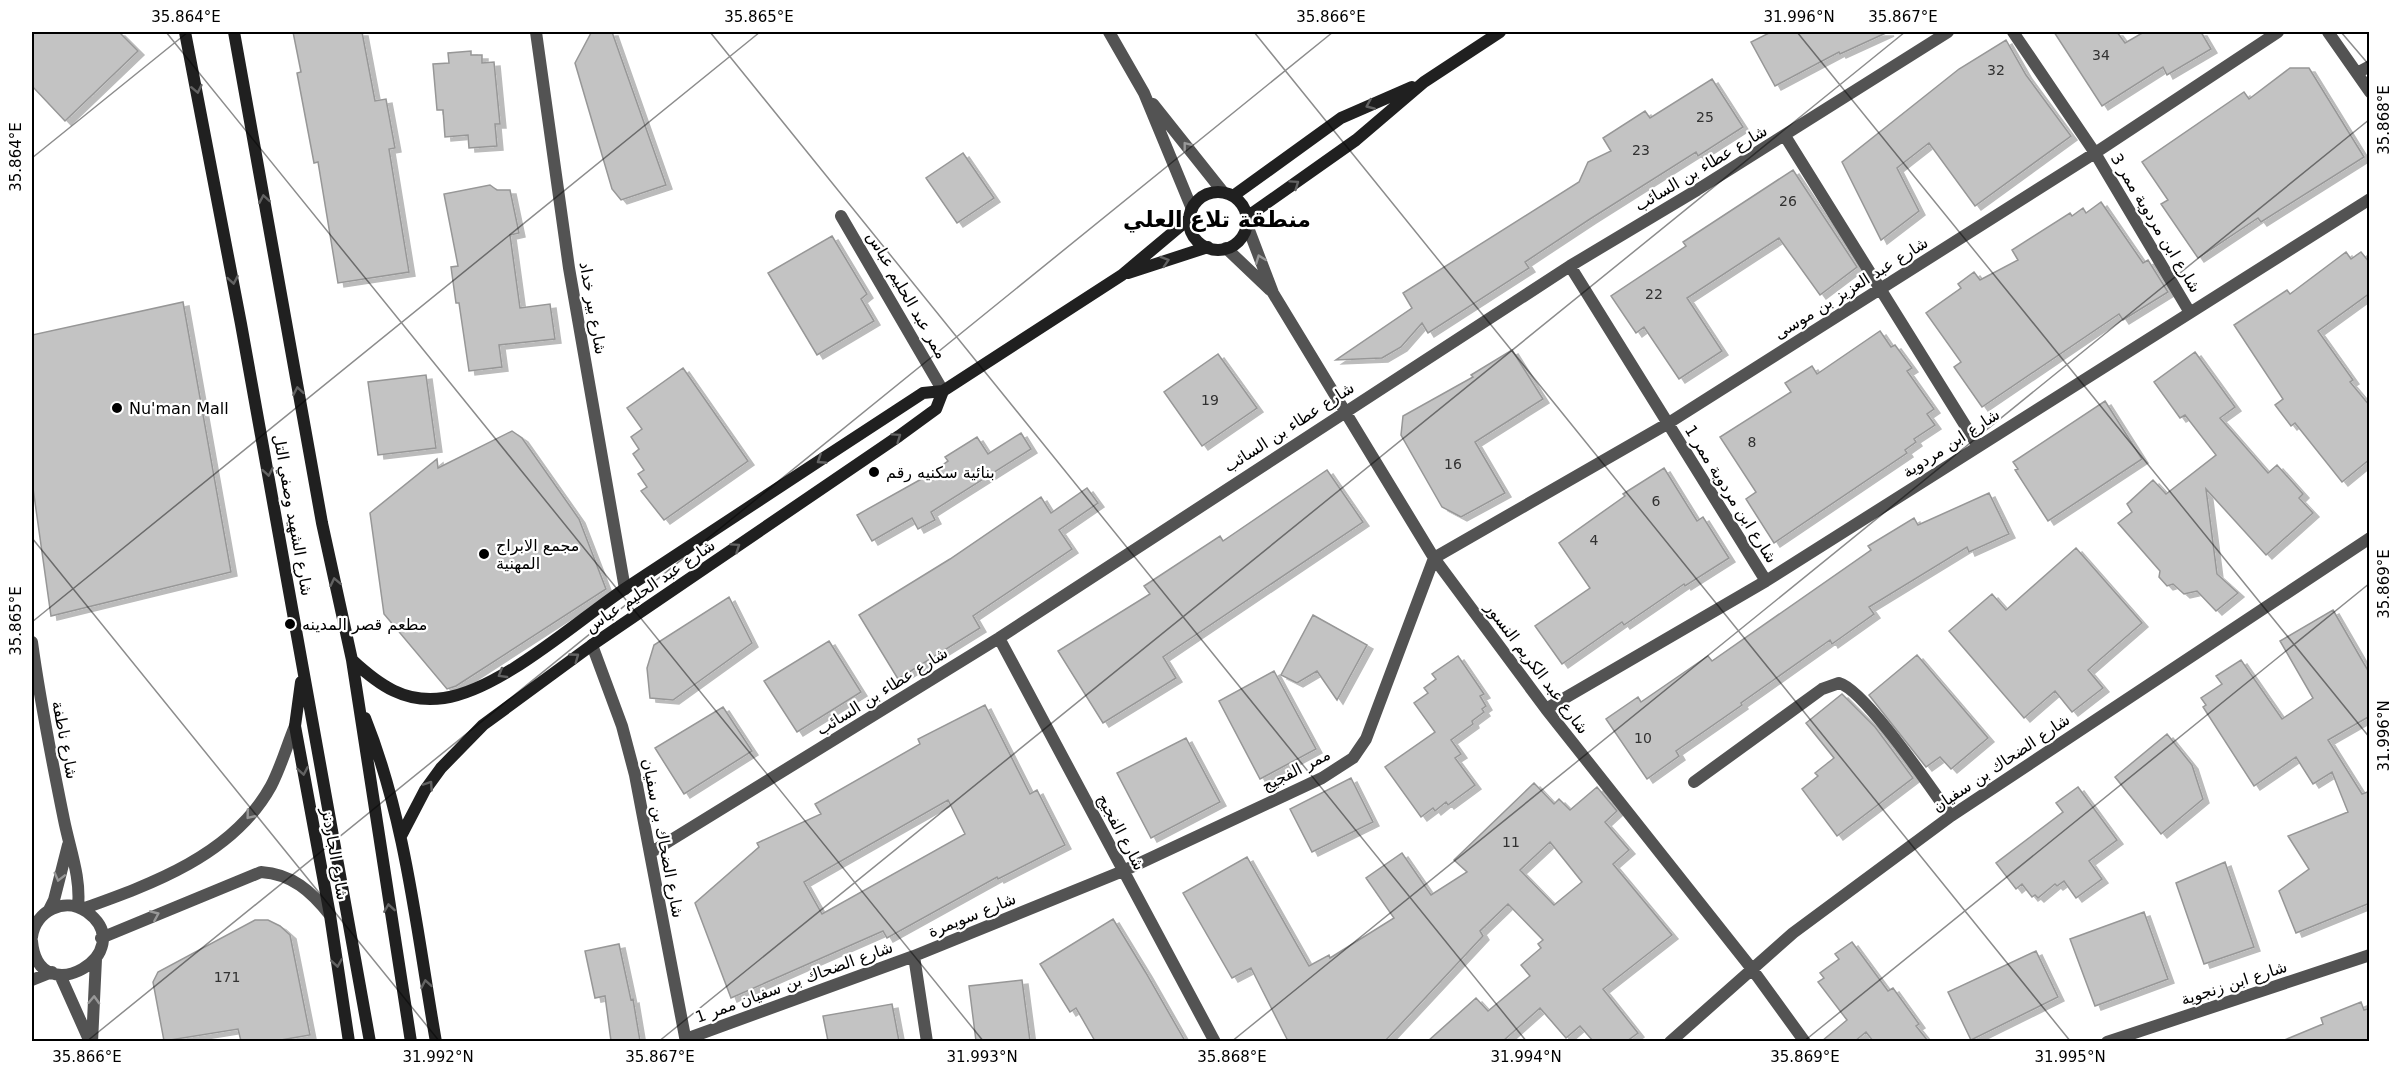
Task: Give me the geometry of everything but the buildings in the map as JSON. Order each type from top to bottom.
[{"type":"street","name":"شارع الشهيد وصفي التل","points":[[185,32],[243,335],[370,1041]]},
{"type":"street","name":"شارع الشهيد وصفي التل","points":[[234,32],[322,523],[352,660],[411,1041]]},
{"type":"street","name":"شارع بير خداد","points":[[536,32],[569,268],[625,589]]},
{"type":"street","points":[[1109,32],[1144,93],[1191,214],[1194,236],[1208,248],[1226,249],[1240,240],[1247,221],[1245,209],[1228,194],[1144,93]]},
{"type":"street","points":[[1247,221],[1356,140],[1424,82],[1500,32]]},
{"type":"street","name":"شارع عطاء بن السائب","points":[[650,853],[999,638],[1570,266],[1785,136],[1948,32]]},
{"type":"street","name":"شارع ابن مردوية ممر 3","points":[[2013,32],[2095,153],[2189,310]]},
{"type":"street","name":"شارع عبد العزيز بن موسى","points":[[1434,558],[1667,424],[2095,153],[2278,32]]},
{"type":"street","points":[[2328,32],[2370,92]]},
{"type":"street","points":[[2357,73],[2370,66]]},
{"type":"street","points":[[1191,214],[1204,195],[1228,194],[1341,118],[1424,82]]},
{"type":"street","points":[[1785,136],[1978,446]]},
{"type":"street","name":"شارع ابن مردوية","points":[[1546,709],[1766,581],[2189,310],[2370,199]]},
{"type":"street","name":"شارع عبد الحليم عباس","points":[[352,660],[376,682],[394,693],[421,699],[447,698],[501,675],[625,589],[923,393],[943,391],[1122,275],[1191,214]]},
{"type":"street","name":"ممر عبد الحليم عباس","points":[[841,216],[943,391]]},
{"type":"street","name":"شارع عبد الكريم النسور","points":[[1247,221],[1273,293],[1343,412],[1434,558],[1546,709],[1752,969],[1805,1041]]},
{"type":"street","name":"شارع عبد الحليم عباس","points":[[1122,275],[1208,248]]},
{"type":"street","name":"شارع عبد الكريم النسور","points":[[1226,249],[1273,293]]},
{"type":"street","name":"شارع ابن مردوية ممر 1","points":[[1570,266],[1766,581]]},
{"type":"street","name":"شارع عبد الحليم عباس","points":[[400,836],[425,790],[457,750],[483,725],[592,645],[899,436],[936,408],[943,391]]},
{"type":"street","name":"شارع الضحاك بن سفيان","points":[[1670,1041],[1802,926],[1951,816],[2370,538]]},
{"type":"street","name":"ممر الفجيج","points":[[1123,871],[1322,778],[1353,758],[1366,739],[1434,558]]},
{"type":"street","name":"شارع الفجيج","points":[[999,638],[1215,1041]]},
{"type":"street","name":"شارع ناطفة","points":[[32,642],[41,709],[68,844],[77,874],[80,908]]},
{"type":"street","name":"شارع الضحاك بن سفيان","points":[[592,645],[622,726],[650,853],[686,1040]]},
{"type":"street","name":"شارع الجاردنز","points":[[303,672],[295,726],[330,915],[349,1041]]},
{"type":"street","points":[[1694,782],[1822,688],[1839,683],[1850,687],[1878,719],[1951,816]]},
{"type":"street","points":[[356,697],[381,763],[400,836],[436,1041]]},
{"type":"street","points":[[80,908],[150,884],[206,853],[232,834],[248,818],[271,785],[295,726]]},
{"type":"street","name":"شارع ناطفة","points":[[49,910],[54,900],[68,844]]},
{"type":"street","name":"شارع سويمرة","points":[[927,1041],[914,957],[1123,871]]},
{"type":"street","points":[[101,938],[261,872],[278,873],[297,882],[316,897],[330,915]]},
{"type":"street","points":[[68,905],[80,908],[96,921],[101,938],[96,959],[91,1041],[56,973],[39,962],[32,939],[32,931],[39,918],[49,910],[68,905]]},
{"type":"street","name":"شارع ابن زنجوية","points":[[2107,1041],[2370,955]]},
{"type":"street","name":"شارع الضحاك بن سفيان ممر 1","points":[[686,1040],[914,957]]},
{"type":"street","points":[[32,980],[56,973],[82,971],[96,959]]},
{"type":"place","name":"Nu'man Mall","points":[[117,408]]},
{"type":"place","name":"بنائية سكنيه رقم","points":[[874,472]]},
{"type":"place","name":"مجمع الابراج المهنية","points":[[484,554]]},
{"type":"place","name":"مطعم قصر المدينه","points":[[290,624]]},
{"type":"district","name":"منطقة تلاع العلي","points":[[1217,219]]}]
